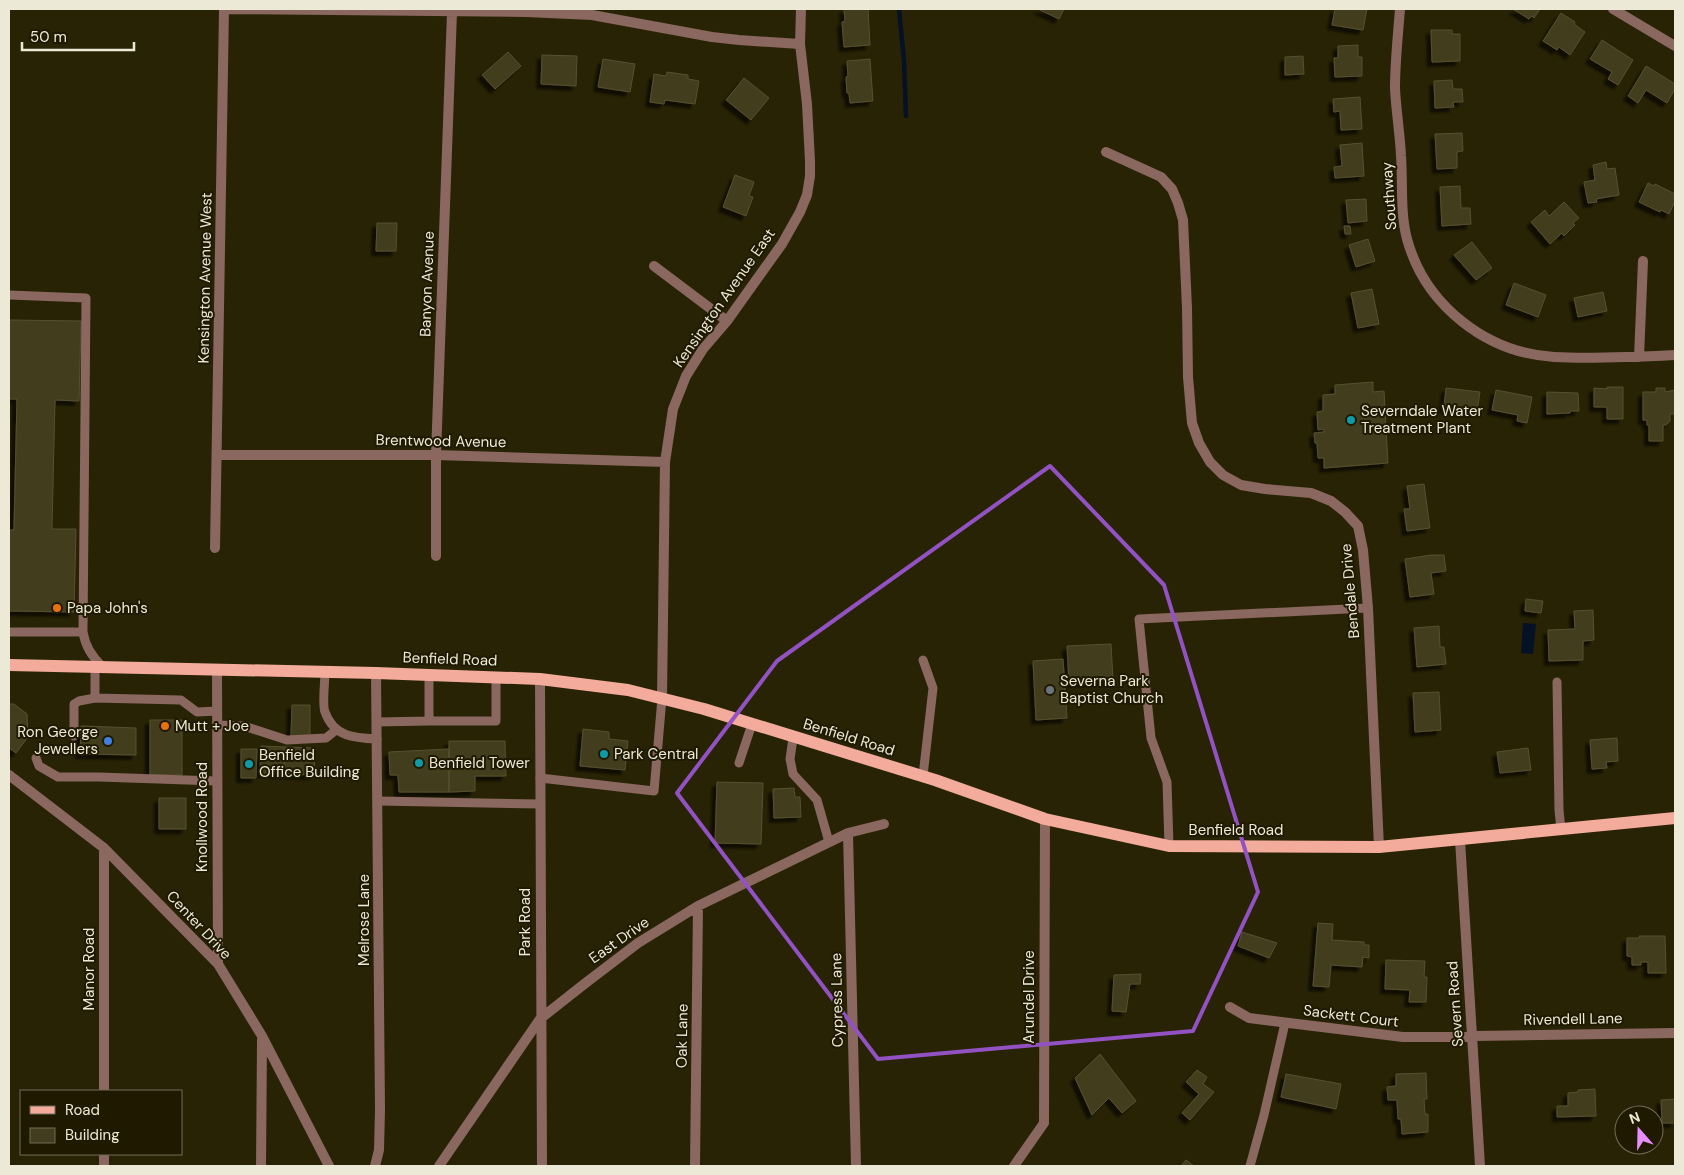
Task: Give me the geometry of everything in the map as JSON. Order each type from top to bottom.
[{"type":"main road","name":"Benfield Road","points":[[9,666],[496,677],[540,679],[628,690],[752,724],[922,776],[1045,818],[1169,846],[1379,847],[1675,818]]},
{"type":"street","points":[[224,9],[526,12],[592,15],[712,37],[800,44]]},
{"type":"street","name":"Kensington Avenue West","points":[[215,548],[224,9]]},
{"type":"street","name":"Kensington Avenue East","points":[[662,698],[664,462],[673,409],[686,376],[703,349],[728,321],[782,244],[800,212],[806,195],[810,176],[810,161],[807,104],[800,44],[801,9]]},
{"type":"street","name":"Southway","points":[[1400,9],[1395,88],[1401,157],[1403,217],[1411,253],[1432,291],[1453,315],[1494,342],[1522,352],[1553,357],[1675,355]]},
{"type":"street","points":[[1614,9],[1675,46]]},
{"type":"street","name":"Banyon Avenue","points":[[436,556],[436,455],[452,12]]},
{"type":"street","name":"Bendale Drive","points":[[1106,152],[1161,177],[1172,189],[1178,203],[1183,220],[1188,377],[1192,423],[1199,444],[1210,462],[1224,476],[1241,485],[1311,493],[1331,501],[1358,526],[1363,550],[1368,608],[1379,847]]},
{"type":"street","points":[[1638,357],[1642,261]]},
{"type":"street","points":[[654,266],[728,321]]},
{"type":"street","name":"Brentwood Avenue","points":[[217,455],[436,455],[664,462]]},
{"type":"street","name":"Knollwood Road","points":[[217,670],[218,964]]},
{"type":"street","name":"Melrose Lane","points":[[375,1166],[379,1150],[380,1110],[376,673]]},
{"type":"street","name":"Park Road","points":[[540,679],[542,1166]]},
{"type":"street","name":"Center Drive","points":[[9,775],[104,848],[218,964],[262,1036],[329,1166]]},
{"type":"street","name":"Arundel Drive","points":[[1014,1166],[1044,1123],[1045,818]]},
{"type":"street","name":"East Drive","points":[[439,1166],[540,1019],[638,943],[698,906],[829,842],[848,833],[884,824]]},
{"type":"street","name":"Cypress Lane","points":[[848,833],[856,1166]]},
{"type":"street","name":"Severn Road","points":[[1460,840],[1480,1166]]},
{"type":"street","name":"Manor Road","points":[[104,848],[104,1090]]},
{"type":"street","name":"Oak Lane","points":[[695,1166],[698,906]]},
{"type":"street","name":"Sackett Court","points":[[1230,1007],[1249,1018],[1285,1023],[1403,1037],[1472,1036]]},
{"type":"street","name":"Rivendell Lane","points":[[1472,1036],[1675,1033]]},
{"type":"street","points":[[261,1166],[262,1036]]},
{"type":"lane","points":[[9,295],[86,298],[83,632],[90,652],[99,667],[95,698]]},
{"type":"lane","points":[[1169,846],[1167,782],[1151,738],[1138,619],[1368,608]]},
{"type":"lane","points":[[9,632],[83,632]]},
{"type":"lane","points":[[922,776],[933,688],[923,660]]},
{"type":"lane","points":[[325,672],[324,711],[336,730],[354,738],[377,739]]},
{"type":"lane","points":[[429,721],[430,675]]},
{"type":"lane","points":[[377,722],[496,721],[496,677]]},
{"type":"lane","points":[[1557,682],[1561,830]]},
{"type":"lane","points":[[74,736],[74,704],[79,701],[95,698],[181,700],[196,712],[217,711]]},
{"type":"lane","points":[[540,778],[654,791],[662,698]]},
{"type":"lane","points":[[739,763],[752,724]]},
{"type":"lane","points":[[217,725],[244,726],[287,740],[326,738],[336,730]]},
{"type":"lane","points":[[793,738],[790,759],[793,774],[817,800],[829,842]]},
{"type":"lane","points":[[36,758],[39,766],[58,777],[99,776],[216,781]]},
{"type":"lane","points":[[378,801],[540,804]]},
{"type":"lane","points":[[1250,1166],[1264,1116],[1285,1023]]},
{"type":"highlighted area","points":[[1050,466],[1164,585],[1258,892],[1193,1031],[878,1059],[677,793],[777,661]]},
{"type":"water","points":[[1523,623],[1536,624],[1533,654],[1521,653]]},
{"type":"building","points":[[844,9],[868,9],[870,45],[844,47],[842,22],[845,21]]},
{"type":"building","points":[[1038,9],[1064,9],[1059,19]]},
{"type":"building","points":[[1335,9],[1367,9],[1363,30],[1332,25]]},
{"type":"building","points":[[1513,9],[1540,9],[1534,18],[1532,16],[1529,19]]},
{"type":"building","points":[[1561,13],[1575,22],[1574,24],[1585,32],[1570,55],[1559,47],[1557,50],[1543,41]]},
{"type":"building","points":[[1431,30],[1452,30],[1452,34],[1460,34],[1460,61],[1432,62]]},
{"type":"building","points":[[1602,40],[1633,60],[1618,85],[1608,79],[1612,72],[1590,59]]},
{"type":"building","points":[[1358,45],[1358,57],[1362,57],[1362,76],[1335,77],[1334,58],[1338,58],[1338,46]]},
{"type":"building","points":[[508,52],[521,66],[495,89],[482,75]]},
{"type":"building","points":[[542,55],[577,56],[576,86],[541,84]]},
{"type":"building","points":[[1303,56],[1304,74],[1285,75],[1285,57]]},
{"type":"building","points":[[603,59],[635,64],[630,92],[598,87]]},
{"type":"building","points":[[870,59],[873,101],[850,103],[849,93],[847,93],[847,61]]},
{"type":"building","points":[[1646,66],[1675,84],[1675,89],[1667,103],[1646,90],[1638,103],[1628,96]]},
{"type":"building","points":[[667,72],[688,75],[688,79],[699,81],[695,104],[665,100],[664,104],[650,102],[654,74],[666,76]]},
{"type":"building","points":[[744,78],[769,98],[751,120],[726,100]]},
{"type":"building","points":[[1452,80],[1453,89],[1462,89],[1463,102],[1453,102],[1454,107],[1435,108],[1434,81]]},
{"type":"building","points":[[1360,97],[1362,129],[1341,130],[1340,111],[1334,112],[1333,99]]},
{"type":"building","points":[[1462,133],[1463,151],[1457,152],[1457,168],[1437,169],[1435,134]]},
{"type":"building","points":[[1362,143],[1364,176],[1335,178],[1334,167],[1342,166],[1340,145]]},
{"type":"building","points":[[1606,162],[1607,169],[1615,168],[1619,195],[1596,199],[1597,202],[1588,203],[1584,182],[1595,180],[1593,165]]},
{"type":"building","points":[[735,175],[754,182],[749,196],[753,197],[746,216],[723,207]]},
{"type":"building","points":[[1648,183],[1654,186],[1655,184],[1675,194],[1675,201],[1669,214],[1639,202]]},
{"type":"building","points":[[1460,186],[1461,208],[1470,208],[1471,224],[1442,226],[1440,187]]},
{"type":"building","points":[[1366,199],[1367,221],[1348,223],[1346,200]]},
{"type":"building","points":[[1564,202],[1579,218],[1564,236],[1562,233],[1550,244],[1531,222],[1545,210],[1549,216]]},
{"type":"building","points":[[377,223],[397,223],[396,251],[376,251]]},
{"type":"building","points":[[1344,226],[1350,226],[1351,234],[1345,234]]},
{"type":"building","points":[[1368,239],[1375,261],[1356,267],[1349,245]]},
{"type":"building","points":[[1472,242],[1492,268],[1476,280],[1454,255]]},
{"type":"building","points":[[1514,283],[1546,295],[1538,317],[1506,305]]},
{"type":"building","points":[[1372,289],[1379,324],[1358,328],[1351,293]]},
{"type":"building","points":[[1603,292],[1607,311],[1578,317],[1574,298]]},
{"type":"building","points":[[9,320],[81,321],[79,401],[55,400],[52,529],[76,529],[74,612],[9,611],[9,530],[14,530],[17,399],[9,399]]},
{"type":"building","name":"Severndale Water Treatment Plant","points":[[1373,382],[1373,392],[1384,391],[1388,463],[1324,468],[1324,458],[1318,458],[1314,433],[1324,432],[1324,429],[1318,430],[1317,412],[1323,411],[1323,395],[1335,394],[1335,385]]},
{"type":"building","points":[[1607,387],[1623,387],[1623,419],[1607,419],[1607,407],[1594,407],[1594,388],[1607,389]]},
{"type":"building","points":[[1446,388],[1480,392],[1477,412],[1444,408]]},
{"type":"building","points":[[1656,388],[1665,388],[1665,392],[1675,390],[1675,414],[1670,414],[1670,421],[1663,425],[1663,441],[1649,441],[1649,425],[1647,425],[1647,420],[1643,420],[1643,392],[1656,392]]},
{"type":"building","points":[[1496,390],[1532,397],[1527,423],[1517,421],[1518,415],[1492,410]]},
{"type":"building","points":[[1547,392],[1578,393],[1579,411],[1547,414]]},
{"type":"building","points":[[1424,484],[1430,528],[1407,531],[1404,509],[1410,509],[1407,486]]},
{"type":"building","points":[[1444,555],[1446,571],[1431,573],[1434,594],[1410,597],[1405,559]]},
{"type":"building","points":[[1526,599],[1543,601],[1541,613],[1525,611]]},
{"type":"building","points":[[1593,610],[1594,640],[1583,641],[1583,660],[1549,661],[1548,630],[1575,629],[1574,611]]},
{"type":"building","points":[[1439,626],[1440,647],[1444,647],[1446,664],[1417,667],[1414,628]]},
{"type":"building","points":[[1111,644],[1113,680],[1069,683],[1067,646]]},
{"type":"building","name":"Severna Park Baptist Church","points":[[1063,659],[1067,718],[1036,720],[1033,661]]},
{"type":"building","points":[[1439,692],[1441,730],[1415,732],[1413,693]]},
{"type":"building","points":[[9,704],[14,704],[27,714],[28,737],[16,753],[9,748]]},
{"type":"building","points":[[292,705],[310,705],[310,736],[291,736]]},
{"type":"building","points":[[150,720],[182,720],[182,775],[150,775]]},
{"type":"building","name":"Ron George Jewellers","points":[[81,726],[136,728],[136,755],[80,754]]},
{"type":"building","name":"Park Central","points":[[583,729],[609,732],[609,739],[628,741],[625,770],[580,766]]},
{"type":"building","points":[[1617,738],[1618,761],[1606,762],[1607,768],[1592,769],[1590,740]]},
{"type":"building","points":[[449,741],[505,741],[506,776],[475,776],[475,791],[449,792]]},
{"type":"building","points":[[261,746],[285,747],[284,774],[260,773]]},
{"type":"building","points":[[285,747],[315,748],[314,775],[284,774]]},
{"type":"building","points":[[1528,748],[1531,770],[1500,773],[1497,752]]},
{"type":"building","name":"Benfield Office Building","points":[[241,749],[257,749],[256,778],[241,778]]},
{"type":"building","name":"Benfield Tower","points":[[449,749],[449,792],[399,792],[398,775],[390,775],[389,752]]},
{"type":"building","points":[[717,782],[763,783],[761,844],[715,843]]},
{"type":"building","points":[[794,788],[795,797],[800,797],[801,817],[774,818],[773,789]]},
{"type":"building","points":[[159,798],[186,798],[186,829],[159,829]]},
{"type":"building","points":[[1318,923],[1333,924],[1332,940],[1364,942],[1364,945],[1369,945],[1369,958],[1363,957],[1362,967],[1331,965],[1329,987],[1313,986]]},
{"type":"building","points":[[1242,932],[1277,943],[1269,958],[1238,946]]},
{"type":"building","points":[[1639,936],[1665,936],[1666,973],[1648,973],[1648,962],[1641,962],[1641,965],[1632,965],[1632,957],[1627,956],[1627,938],[1640,938]]},
{"type":"building","points":[[1386,960],[1425,961],[1424,977],[1427,977],[1426,1002],[1409,1002],[1410,990],[1385,989]]},
{"type":"building","points":[[1141,974],[1140,984],[1130,984],[1126,1012],[1112,1011],[1114,975]]},
{"type":"building","points":[[1100,1054],[1136,1101],[1122,1113],[1109,1098],[1092,1115],[1075,1078]]},
{"type":"building","points":[[1197,1070],[1207,1077],[1203,1084],[1214,1092],[1190,1120],[1182,1113],[1199,1094],[1186,1082]]},
{"type":"building","points":[[1426,1073],[1427,1099],[1424,1099],[1425,1114],[1428,1114],[1428,1132],[1402,1134],[1401,1119],[1398,1119],[1397,1100],[1388,1100],[1387,1087],[1396,1086],[1396,1074]]},
{"type":"building","points":[[1286,1074],[1341,1084],[1336,1109],[1281,1097]]},
{"type":"building","points":[[1595,1089],[1596,1116],[1557,1117],[1557,1106],[1568,1106],[1568,1093],[1578,1092],[1578,1090]]},
{"type":"building","points":[[1675,1099],[1675,1123],[1664,1123],[1664,1105],[1661,1105],[1661,1100]]},
{"type":"building","points":[[1186,1160],[1194,1166],[1181,1166]]},
{"type":"waterway","points":[[899,9],[904,61],[906,116]]},
{"type":"place","name":"Severndale Water Treatment Plant","points":[[1351,420]]},
{"type":"place","name":"Papa John's","points":[[57,608]]},
{"type":"place","name":"Severna Park Baptist Church","points":[[1050,690]]},
{"type":"place","name":"Mutt + Joe","points":[[165,726]]},
{"type":"place","name":"Ron George Jewellers","points":[[108,741]]},
{"type":"place","name":"Park Central","points":[[604,754]]},
{"type":"place","name":"Benfield Tower","points":[[419,763]]},
{"type":"place","name":"Benfield Office Building","points":[[249,764]]}]
